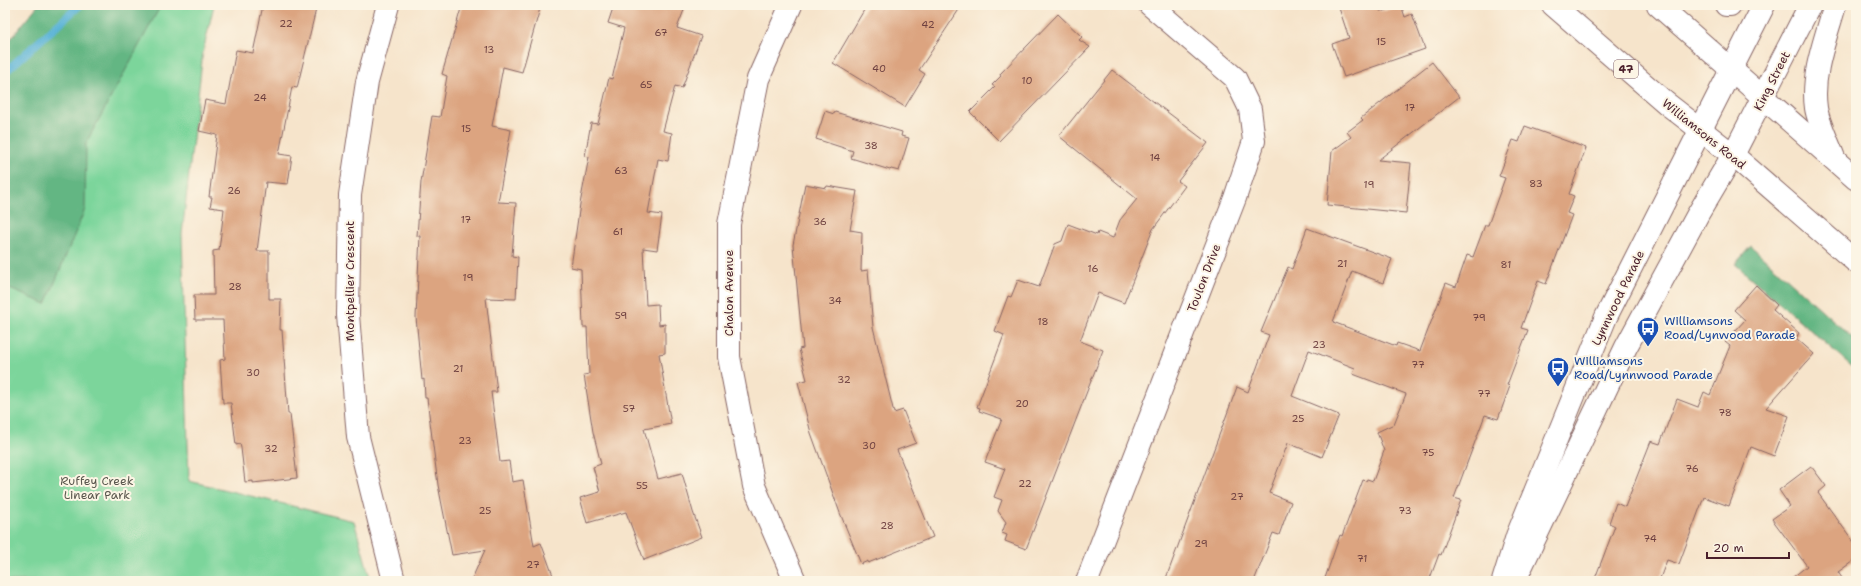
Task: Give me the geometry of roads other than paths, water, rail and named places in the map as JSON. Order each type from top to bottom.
[{"type":"main road","name":"Montpellier Crescent","points":[[388,5],[367,82],[350,195],[348,315],[358,437],[394,581]]},
{"type":"main road","name":"Chalon Avenue","points":[[791,5],[758,79],[729,224],[729,357],[754,486],[795,581]]},
{"type":"main road","name":"Toulon Drive","points":[[1087,581],[1235,198],[1254,141],[1250,109],[1235,78],[1150,5]]},
{"type":"main road","name":"Williamsons Road","points":[[1554,5],[1666,103],[1700,131],[1733,155],[1856,262]]},
{"type":"main road","points":[[1658,5],[1856,179]]},
{"type":"main road","points":[[1700,131],[1764,5]]},
{"type":"main road","name":"King Street","points":[[1733,155],[1810,5]]},
{"type":"main road","points":[[1834,159],[1816,109],[1820,58],[1835,5]]},
{"type":"main road","name":"Lynnwood Parade","points":[[1503,581],[1517,536],[1606,317],[1700,131]]},
{"type":"main road","points":[[1514,581],[1626,347],[1698,214],[1733,155]]},
{"type":"waterway","points":[[5,72],[80,5]]},
{"type":"place","name":"Williamsons Road/Lynwood Parade","points":[[1648,348]]},
{"type":"place","name":"Williamsons Road/Lynnwood Parade","points":[[1558,388]]},
{"type":"park label","name":"Ruffey Creek Linear Park","points":[[97,488]]}]
